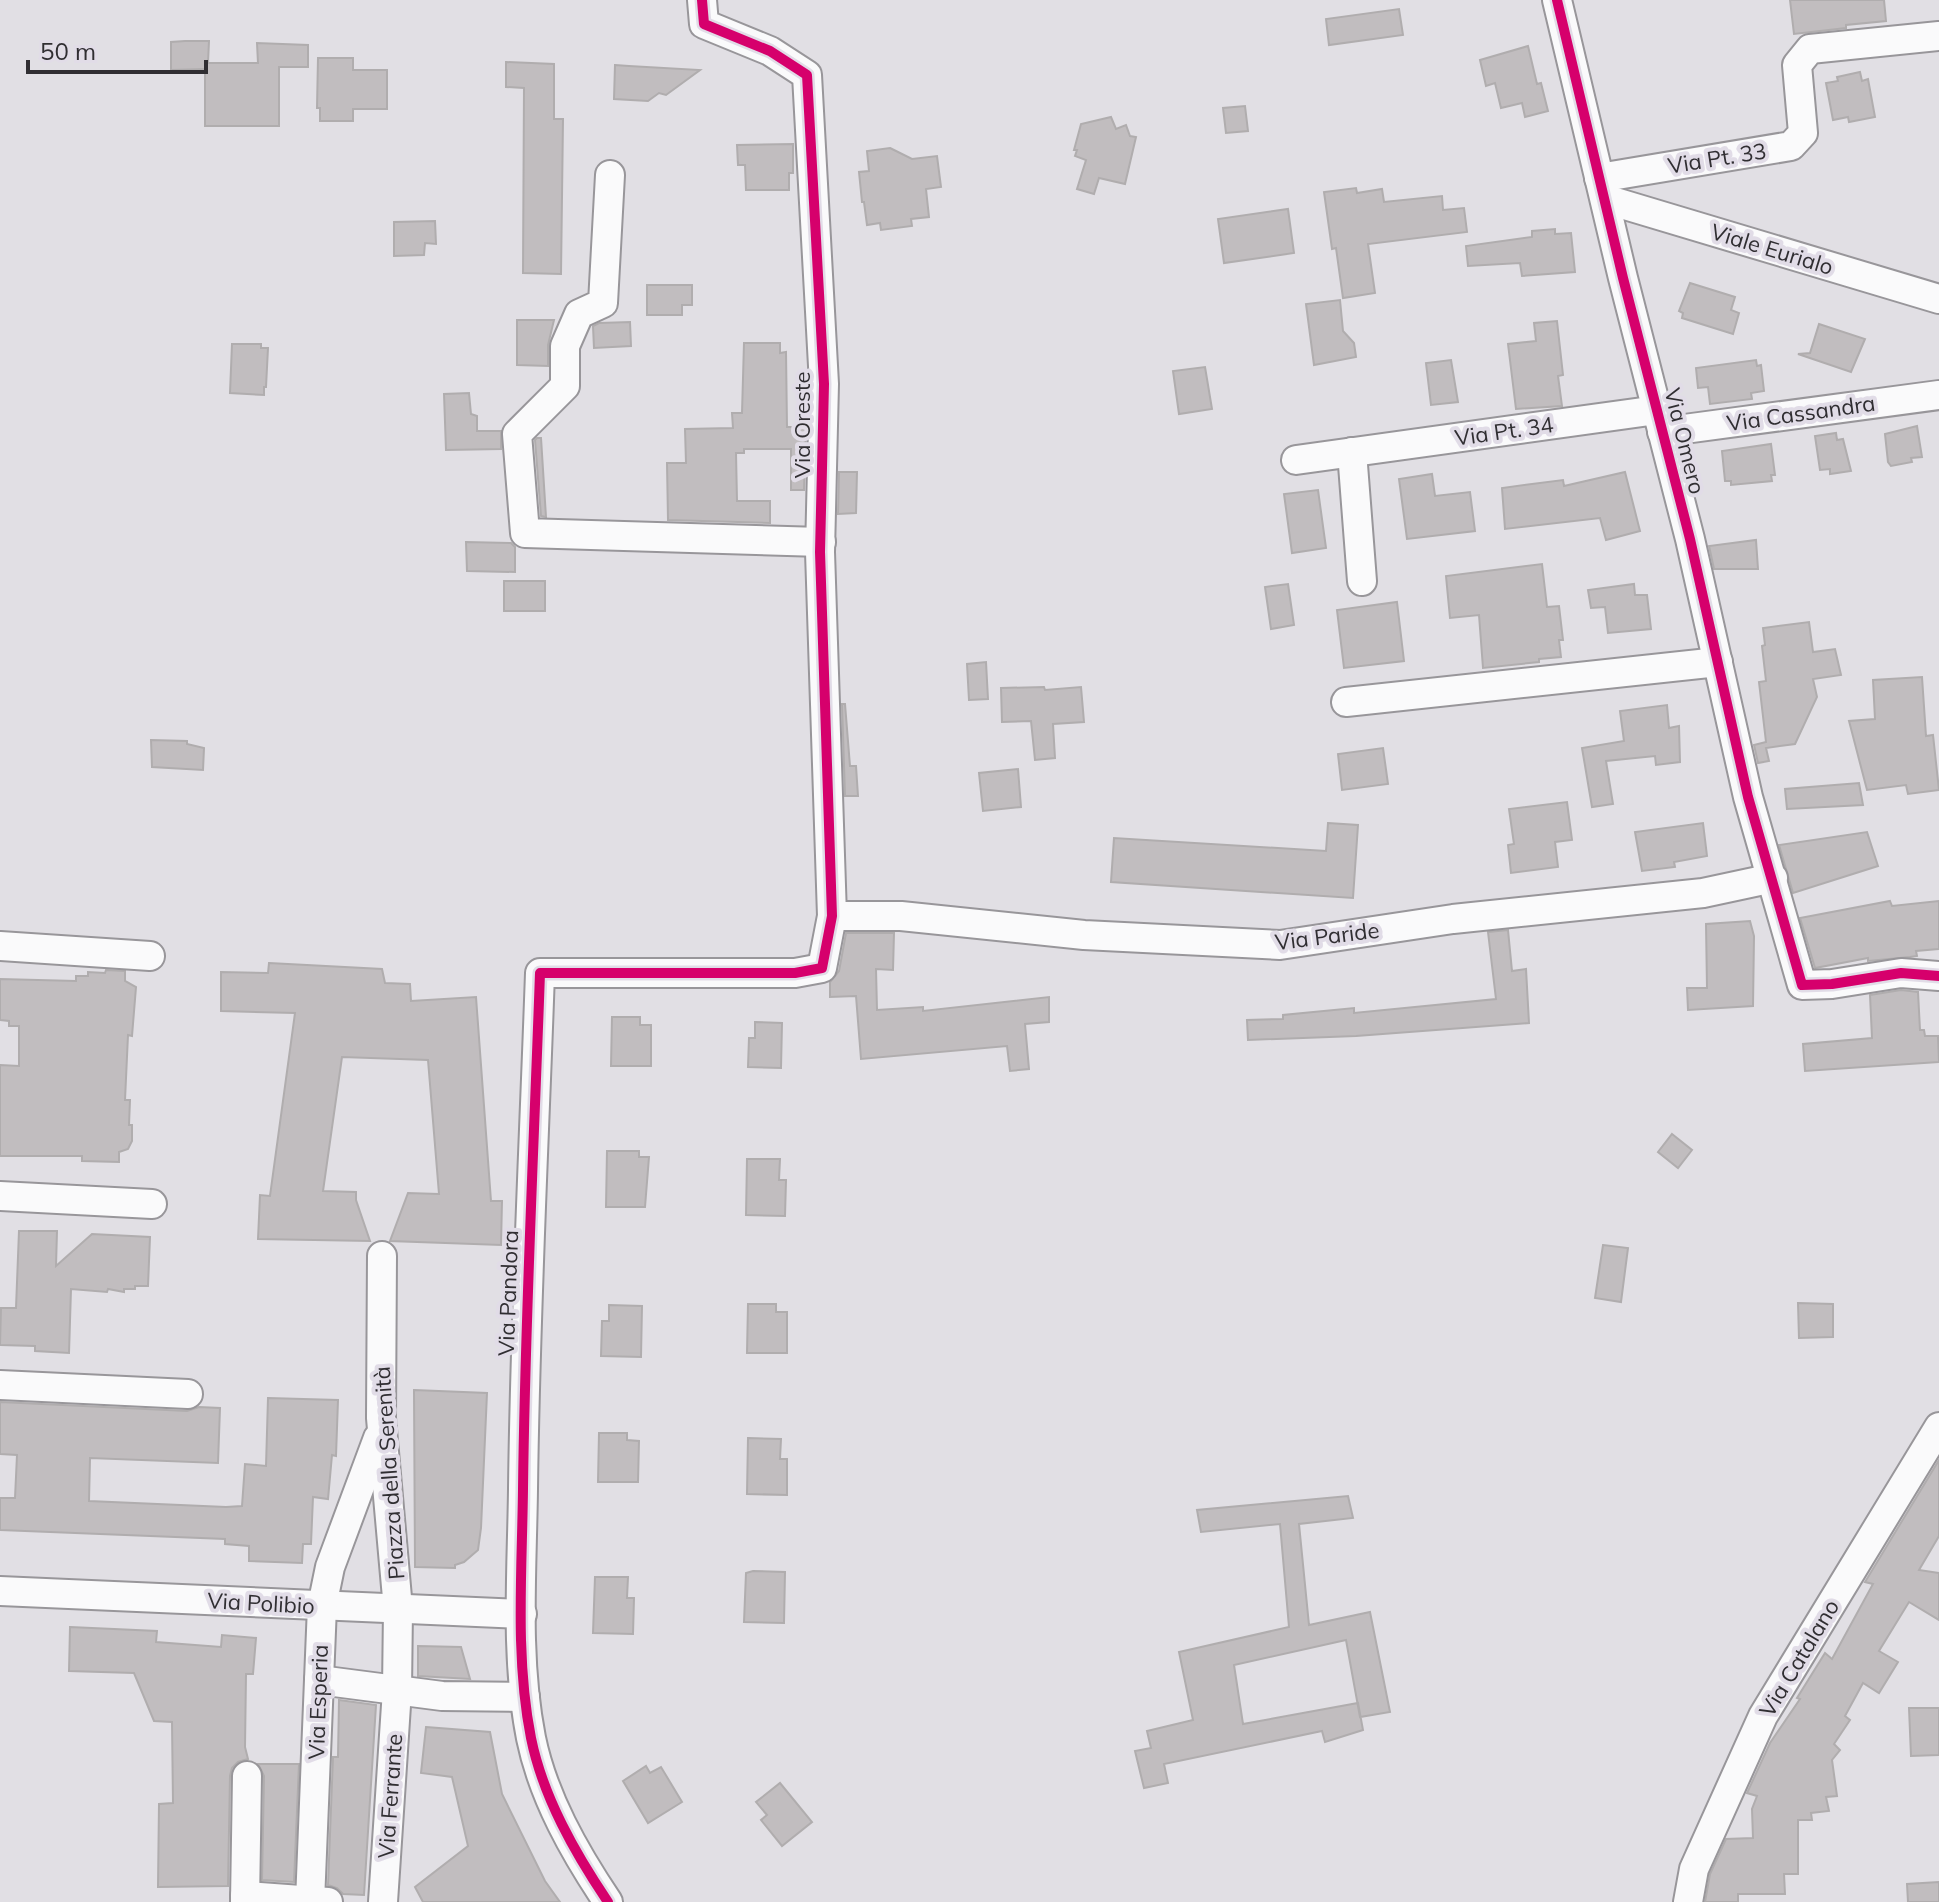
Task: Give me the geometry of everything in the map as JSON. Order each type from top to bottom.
[{"type":"street","name":"Via Oreste","points":[[540,973],[809,971],[822,968],[832,916],[821,542],[824,384],[807,75],[770,51],[704,24],[702,0]]},
{"type":"street","name":"Via Omero","points":[[1557,0],[1748,797],[1802,985],[1832,984],[1901,973],[1939,976]]},
{"type":"street","name":"Via Pt. 33","points":[[1602,188],[1791,146],[1803,133],[1797,65],[1810,49],[1939,36]]},
{"type":"street","points":[[610,175],[603,303],[579,314],[565,346],[565,386],[517,434],[525,533],[821,542]]},
{"type":"street","name":"Viale Eurialo","points":[[1602,188],[1939,299]]},
{"type":"street","name":"Via Cassandra","points":[[1660,421],[1939,395]]},
{"type":"street","name":"Via Pt. 34","points":[[1296,460],[1660,421]]},
{"type":"street","points":[[1352,452],[1362,581]]},
{"type":"street","points":[[1346,702],[1718,662]]},
{"type":"street","name":"Via Paride","points":[[832,916],[901,916],[1084,935],[1280,945],[1453,919],[1774,885]]},
{"type":"street","points":[[0,946],[150,956]]},
{"type":"street","name":"Via Pandora","points":[[540,973],[524,1429],[522,1614],[525,1697],[532,1740],[563,1827],[608,1902]]},
{"type":"street","points":[[0,1196],[152,1204]]},
{"type":"street","name":"Piazza della Serenità","points":[[382,1256],[381,1418],[398,1609],[397,1690]]},
{"type":"street","points":[[0,1385],[188,1394]]},
{"type":"street","name":"Via Esperia","points":[[316,1902],[322,1606],[330,1567],[377,1443],[381,1418]]},
{"type":"street","name":"Via Catalano","points":[[1688,1902],[1694,1869],[1763,1716],[1939,1427]]},
{"type":"street","name":"Via Polibio","points":[[0,1591],[522,1614]]},
{"type":"street","points":[[319,1680],[442,1696],[525,1697]]},
{"type":"street","name":"Via Ferrante","points":[[383,1902],[397,1690]]},
{"type":"street","points":[[247,1776],[245,1899],[316,1902]]},
{"type":"building","points":[[1790,0],[1884,0],[1886,21],[1794,34]]},
{"type":"building","points":[[1399,9],[1403,35],[1329,45],[1326,19]]},
{"type":"building","points":[[209,41],[208,63],[258,63],[257,43],[308,45],[308,67],[279,67],[279,126],[205,126],[205,69],[171,70],[171,42]]},
{"type":"building","points":[[1528,46],[1537,84],[1541,83],[1548,111],[1525,117],[1522,103],[1501,108],[1495,83],[1486,86],[1480,60]]},
{"type":"building","points":[[318,58],[353,58],[353,70],[387,70],[387,109],[353,109],[353,121],[320,121],[320,108],[317,108]]},
{"type":"building","points":[[506,62],[554,64],[554,119],[563,119],[561,274],[523,273],[524,88],[506,87]]},
{"type":"building","points":[[615,65],[700,70],[666,95],[659,93],[648,101],[614,99]]},
{"type":"building","points":[[1860,72],[1862,81],[1868,79],[1875,117],[1849,122],[1848,117],[1833,120],[1826,83]]},
{"type":"building","points":[[1245,106],[1248,131],[1226,133],[1223,108]]},
{"type":"building","points":[[1111,117],[1116,129],[1126,125],[1130,136],[1136,137],[1125,184],[1099,178],[1094,194],[1077,189],[1086,160],[1075,156],[1077,150],[1074,150],[1081,124]]},
{"type":"building","points":[[793,144],[793,173],[789,173],[789,190],[746,190],[745,165],[738,165],[737,145]]},
{"type":"building","points":[[890,148],[912,159],[937,156],[941,187],[926,189],[929,217],[911,219],[912,226],[881,230],[880,223],[867,225],[859,172],[869,171],[867,151]]},
{"type":"building","points":[[1356,188],[1357,193],[1382,189],[1384,202],[1442,196],[1443,210],[1464,208],[1467,232],[1368,244],[1375,293],[1343,298],[1324,192]]},
{"type":"building","points":[[1288,209],[1294,253],[1224,263],[1218,219]]},
{"type":"building","points":[[435,221],[436,244],[425,243],[424,255],[394,256],[394,222]]},
{"type":"building","points":[[1555,229],[1555,234],[1571,233],[1575,272],[1522,276],[1520,263],[1468,266],[1466,246],[1532,237],[1532,231]]},
{"type":"building","points":[[1690,283],[1735,297],[1731,310],[1739,313],[1733,334],[1682,318],[1683,313],[1679,311]]},
{"type":"building","points":[[647,285],[692,285],[692,305],[682,305],[682,315],[647,315]]},
{"type":"building","points":[[1340,300],[1343,331],[1354,343],[1356,357],[1314,365],[1306,304]]},
{"type":"building","points":[[517,320],[554,320],[548,345],[548,366],[517,365]]},
{"type":"building","points":[[1557,321],[1563,375],[1558,376],[1562,406],[1516,409],[1508,344],[1536,341],[1534,323]]},
{"type":"building","points":[[630,322],[631,346],[594,348],[593,326]]},
{"type":"building","points":[[1819,324],[1865,339],[1851,372],[1798,354],[1810,353]]},
{"type":"building","points":[[744,343],[780,343],[780,353],[786,352],[787,427],[806,427],[804,490],[791,490],[791,449],[744,449],[744,453],[736,453],[737,501],[770,501],[770,523],[668,520],[667,463],[686,463],[685,429],[733,428],[732,413],[742,413]]},
{"type":"building","points":[[232,344],[261,344],[261,348],[268,348],[264,395],[230,393]]},
{"type":"building","points":[[1451,360],[1458,402],[1431,405],[1426,363]]},
{"type":"building","points":[[1756,360],[1757,366],[1761,365],[1764,391],[1751,393],[1752,399],[1710,404],[1708,387],[1698,388],[1696,368]]},
{"type":"building","points":[[1205,367],[1212,409],[1179,414],[1173,371]]},
{"type":"building","points":[[469,393],[471,414],[477,416],[477,431],[501,431],[501,449],[446,450],[444,394]]},
{"type":"building","points":[[1917,426],[1922,457],[1891,466],[1885,434]]},
{"type":"building","points":[[1836,433],[1837,440],[1843,439],[1851,471],[1830,474],[1830,469],[1820,470],[1815,436]]},
{"type":"building","points":[[537,438],[541,438],[546,517],[541,516]]},
{"type":"building","points":[[1771,444],[1775,475],[1771,475],[1772,481],[1731,485],[1731,481],[1725,481],[1722,451]]},
{"type":"building","points":[[839,472],[857,472],[856,513],[838,514]]},
{"type":"building","points":[[1625,472],[1640,531],[1606,540],[1600,518],[1505,529],[1502,488],[1563,480],[1564,486]]},
{"type":"building","points":[[1432,474],[1435,496],[1470,492],[1475,531],[1407,539],[1399,479]]},
{"type":"building","points":[[1318,490],[1326,548],[1292,553],[1284,494]]},
{"type":"building","points":[[1756,540],[1758,569],[1714,569],[1709,546]]},
{"type":"building","points":[[466,542],[511,543],[515,547],[515,572],[467,571]]},
{"type":"building","points":[[1542,564],[1547,607],[1559,606],[1563,640],[1559,640],[1561,657],[1483,668],[1479,615],[1450,618],[1446,576]]},
{"type":"building","points":[[504,581],[545,581],[545,611],[504,611]]},
{"type":"building","points":[[1288,584],[1294,625],[1271,629],[1265,587]]},
{"type":"building","points":[[1634,584],[1635,595],[1647,595],[1651,629],[1608,633],[1605,607],[1591,608],[1588,590]]},
{"type":"building","points":[[1397,602],[1404,661],[1344,668],[1337,610]]},
{"type":"building","points":[[1809,622],[1813,652],[1835,649],[1841,675],[1813,679],[1817,697],[1795,744],[1766,748],[1769,761],[1758,763],[1754,745],[1766,742],[1759,682],[1766,681],[1763,628]]},
{"type":"building","points":[[986,662],[988,699],[969,700],[967,664]]},
{"type":"building","points":[[1922,677],[1926,736],[1933,735],[1939,790],[1908,794],[1906,785],[1867,790],[1849,721],[1875,719],[1873,680]]},
{"type":"building","points":[[1044,687],[1045,690],[1081,687],[1084,722],[1053,724],[1055,758],[1035,760],[1031,721],[1002,722],[1001,688]]},
{"type":"building","points":[[842,704],[845,704],[850,766],[856,766],[858,796],[845,796]]},
{"type":"building","points":[[1667,705],[1669,728],[1679,726],[1680,762],[1656,765],[1655,756],[1606,761],[1613,804],[1592,807],[1582,748],[1624,741],[1620,711]]},
{"type":"building","points":[[151,740],[187,741],[187,744],[204,748],[203,770],[152,767]]},
{"type":"building","points":[[1383,748],[1388,784],[1342,790],[1338,754]]},
{"type":"building","points":[[1018,769],[1021,807],[983,811],[979,773]]},
{"type":"building","points":[[1859,783],[1863,805],[1787,809],[1785,789]]},
{"type":"building","points":[[1567,802],[1572,840],[1555,842],[1558,867],[1511,873],[1508,845],[1514,844],[1509,809]]},
{"type":"building","points":[[1328,823],[1358,825],[1353,898],[1111,882],[1114,838],[1326,851]]},
{"type":"building","points":[[1703,823],[1707,856],[1674,862],[1675,867],[1642,871],[1635,832]]},
{"type":"building","points":[[1867,832],[1878,866],[1793,893],[1779,845]]},
{"type":"building","points":[[1890,901],[1892,906],[1939,901],[1939,949],[1916,951],[1917,956],[1868,961],[1868,958],[1815,968],[1800,918]]},
{"type":"building","points":[[1750,921],[1754,936],[1753,1006],[1688,1010],[1687,988],[1707,988],[1706,924]]},
{"type":"building","points":[[1508,930],[1512,971],[1526,969],[1529,1023],[1356,1036],[1248,1040],[1247,1020],[1283,1019],[1283,1015],[1354,1008],[1354,1013],[1496,999],[1488,932]]},
{"type":"building","points":[[846,933],[894,933],[893,970],[876,969],[877,1010],[923,1007],[923,1011],[1049,997],[1049,1022],[1025,1024],[1029,1069],[1010,1071],[1007,1046],[861,1059],[856,996],[830,997],[830,982],[839,971]]},
{"type":"building","points":[[269,963],[382,969],[385,983],[410,984],[411,1001],[476,997],[491,1201],[502,1201],[501,1245],[390,1241],[408,1193],[439,1194],[428,1060],[342,1057],[323,1191],[356,1192],[370,1241],[258,1239],[260,1195],[270,1196],[295,1013],[221,1011],[221,972],[268,973]]},
{"type":"building","points":[[106,970],[125,971],[125,981],[136,987],[132,1036],[128,1035],[125,1100],[130,1100],[132,1141],[128,1149],[119,1152],[119,1162],[82,1161],[82,1156],[0,1156],[0,1065],[19,1066],[19,1026],[9,1026],[9,1021],[0,1020],[0,979],[76,981],[76,976],[88,976],[88,972],[105,973]]},
{"type":"building","points":[[1901,990],[1918,992],[1920,1030],[1924,1030],[1925,1036],[1938,1036],[1939,1062],[1805,1071],[1803,1044],[1872,1038],[1870,995]]},
{"type":"building","points":[[612,1017],[640,1017],[640,1025],[651,1025],[651,1066],[611,1066]]},
{"type":"building","points":[[755,1022],[782,1023],[781,1068],[748,1067],[749,1038],[755,1038]]},
{"type":"building","points":[[1672,1134],[1692,1150],[1678,1168],[1658,1152]]},
{"type":"building","points":[[607,1151],[639,1151],[639,1157],[649,1157],[645,1207],[606,1207]]},
{"type":"building","points":[[747,1159],[780,1159],[779,1180],[786,1180],[785,1216],[746,1215]]},
{"type":"building","points":[[19,1231],[57,1231],[56,1266],[92,1234],[150,1237],[148,1286],[135,1286],[135,1289],[124,1289],[124,1292],[71,1289],[69,1353],[35,1351],[35,1346],[0,1345],[1,1308],[16,1308]]},
{"type":"building","points":[[1603,1245],[1628,1248],[1621,1302],[1595,1298]]},
{"type":"building","points":[[1798,1303],[1833,1304],[1833,1337],[1799,1338]]},
{"type":"building","points":[[748,1304],[776,1304],[776,1312],[787,1312],[787,1353],[747,1353]]},
{"type":"building","points":[[609,1305],[642,1306],[641,1357],[601,1356],[602,1321],[609,1321]]},
{"type":"building","points":[[414,1390],[487,1393],[478,1550],[455,1568],[415,1567]]},
{"type":"building","points":[[268,1398],[338,1400],[336,1456],[332,1455],[328,1499],[313,1497],[311,1544],[303,1544],[302,1563],[249,1561],[249,1546],[225,1544],[225,1539],[0,1530],[0,1498],[15,1498],[17,1455],[0,1454],[0,1402],[187,1411],[199,1407],[220,1408],[218,1463],[90,1458],[89,1501],[226,1507],[242,1506],[245,1464],[266,1466]]},
{"type":"building","points":[[599,1433],[627,1433],[627,1440],[639,1441],[638,1482],[598,1482]]},
{"type":"building","points":[[748,1438],[781,1439],[780,1459],[787,1459],[787,1495],[747,1494]]},
{"type":"building","points":[[1939,1460],[1939,1536],[1919,1570],[1939,1573],[1939,1620],[1909,1602],[1879,1651],[1898,1662],[1879,1693],[1863,1683],[1845,1716],[1850,1720],[1834,1744],[1840,1750],[1832,1760],[1837,1796],[1826,1797],[1829,1811],[1811,1813],[1812,1820],[1798,1820],[1798,1874],[1784,1874],[1785,1894],[1738,1894],[1738,1902],[1705,1902],[1710,1874],[1726,1839],[1753,1838],[1752,1809],[1757,1796],[1747,1793],[1770,1743],[1800,1699],[1797,1698],[1825,1653],[1832,1659],[1873,1584],[1865,1582]]},
{"type":"building","points":[[1348,1496],[1353,1518],[1299,1524],[1309,1625],[1370,1612],[1390,1712],[1361,1717],[1363,1730],[1325,1742],[1322,1731],[1164,1764],[1168,1783],[1144,1788],[1135,1751],[1151,1748],[1147,1731],[1193,1720],[1179,1652],[1289,1627],[1280,1524],[1201,1532],[1197,1510]],"holes":[[[1346,1640],[1357,1703],[1243,1724],[1234,1665]]]},
{"type":"building","points":[[785,1572],[784,1623],[744,1622],[746,1573]]},
{"type":"building","points":[[595,1577],[628,1577],[627,1598],[634,1598],[633,1634],[593,1633]]},
{"type":"building","points":[[70,1627],[157,1631],[156,1642],[221,1647],[222,1635],[256,1638],[253,1674],[246,1674],[245,1747],[248,1759],[238,1762],[230,1776],[228,1886],[158,1887],[159,1804],[173,1803],[172,1722],[154,1721],[134,1673],[69,1671]]},
{"type":"building","points":[[418,1646],[461,1647],[470,1679],[418,1676]]},
{"type":"building","points":[[339,1700],[376,1705],[364,1895],[343,1894],[328,1885],[333,1757],[338,1757]]},
{"type":"building","points":[[1909,1708],[1939,1708],[1939,1755],[1911,1756]]},
{"type":"building","points":[[426,1727],[490,1732],[502,1794],[545,1881],[560,1902],[423,1902],[415,1887],[468,1846],[452,1777],[421,1773]]},
{"type":"building","points":[[258,1764],[299,1764],[294,1882],[262,1880],[264,1776]]},
{"type":"building","points":[[646,1766],[650,1773],[661,1767],[682,1802],[648,1823],[623,1781]]},
{"type":"building","points":[[780,1783],[812,1822],[782,1846],[761,1820],[767,1815],[756,1802]]},
{"type":"building","points":[[1939,1882],[1939,1902],[1908,1902],[1907,1884]]},
{"type":"cycle path","points":[[608,1902],[572,1844],[543,1782],[531,1738],[523,1677],[524,1424],[540,973],[795,973],[822,968],[832,916],[820,552],[824,384],[807,75],[770,51],[704,24],[702,0]]},
{"type":"cycle path","points":[[1557,0],[1623,278],[1690,539],[1748,797],[1802,985],[1832,984],[1901,973],[1939,976]]}]
